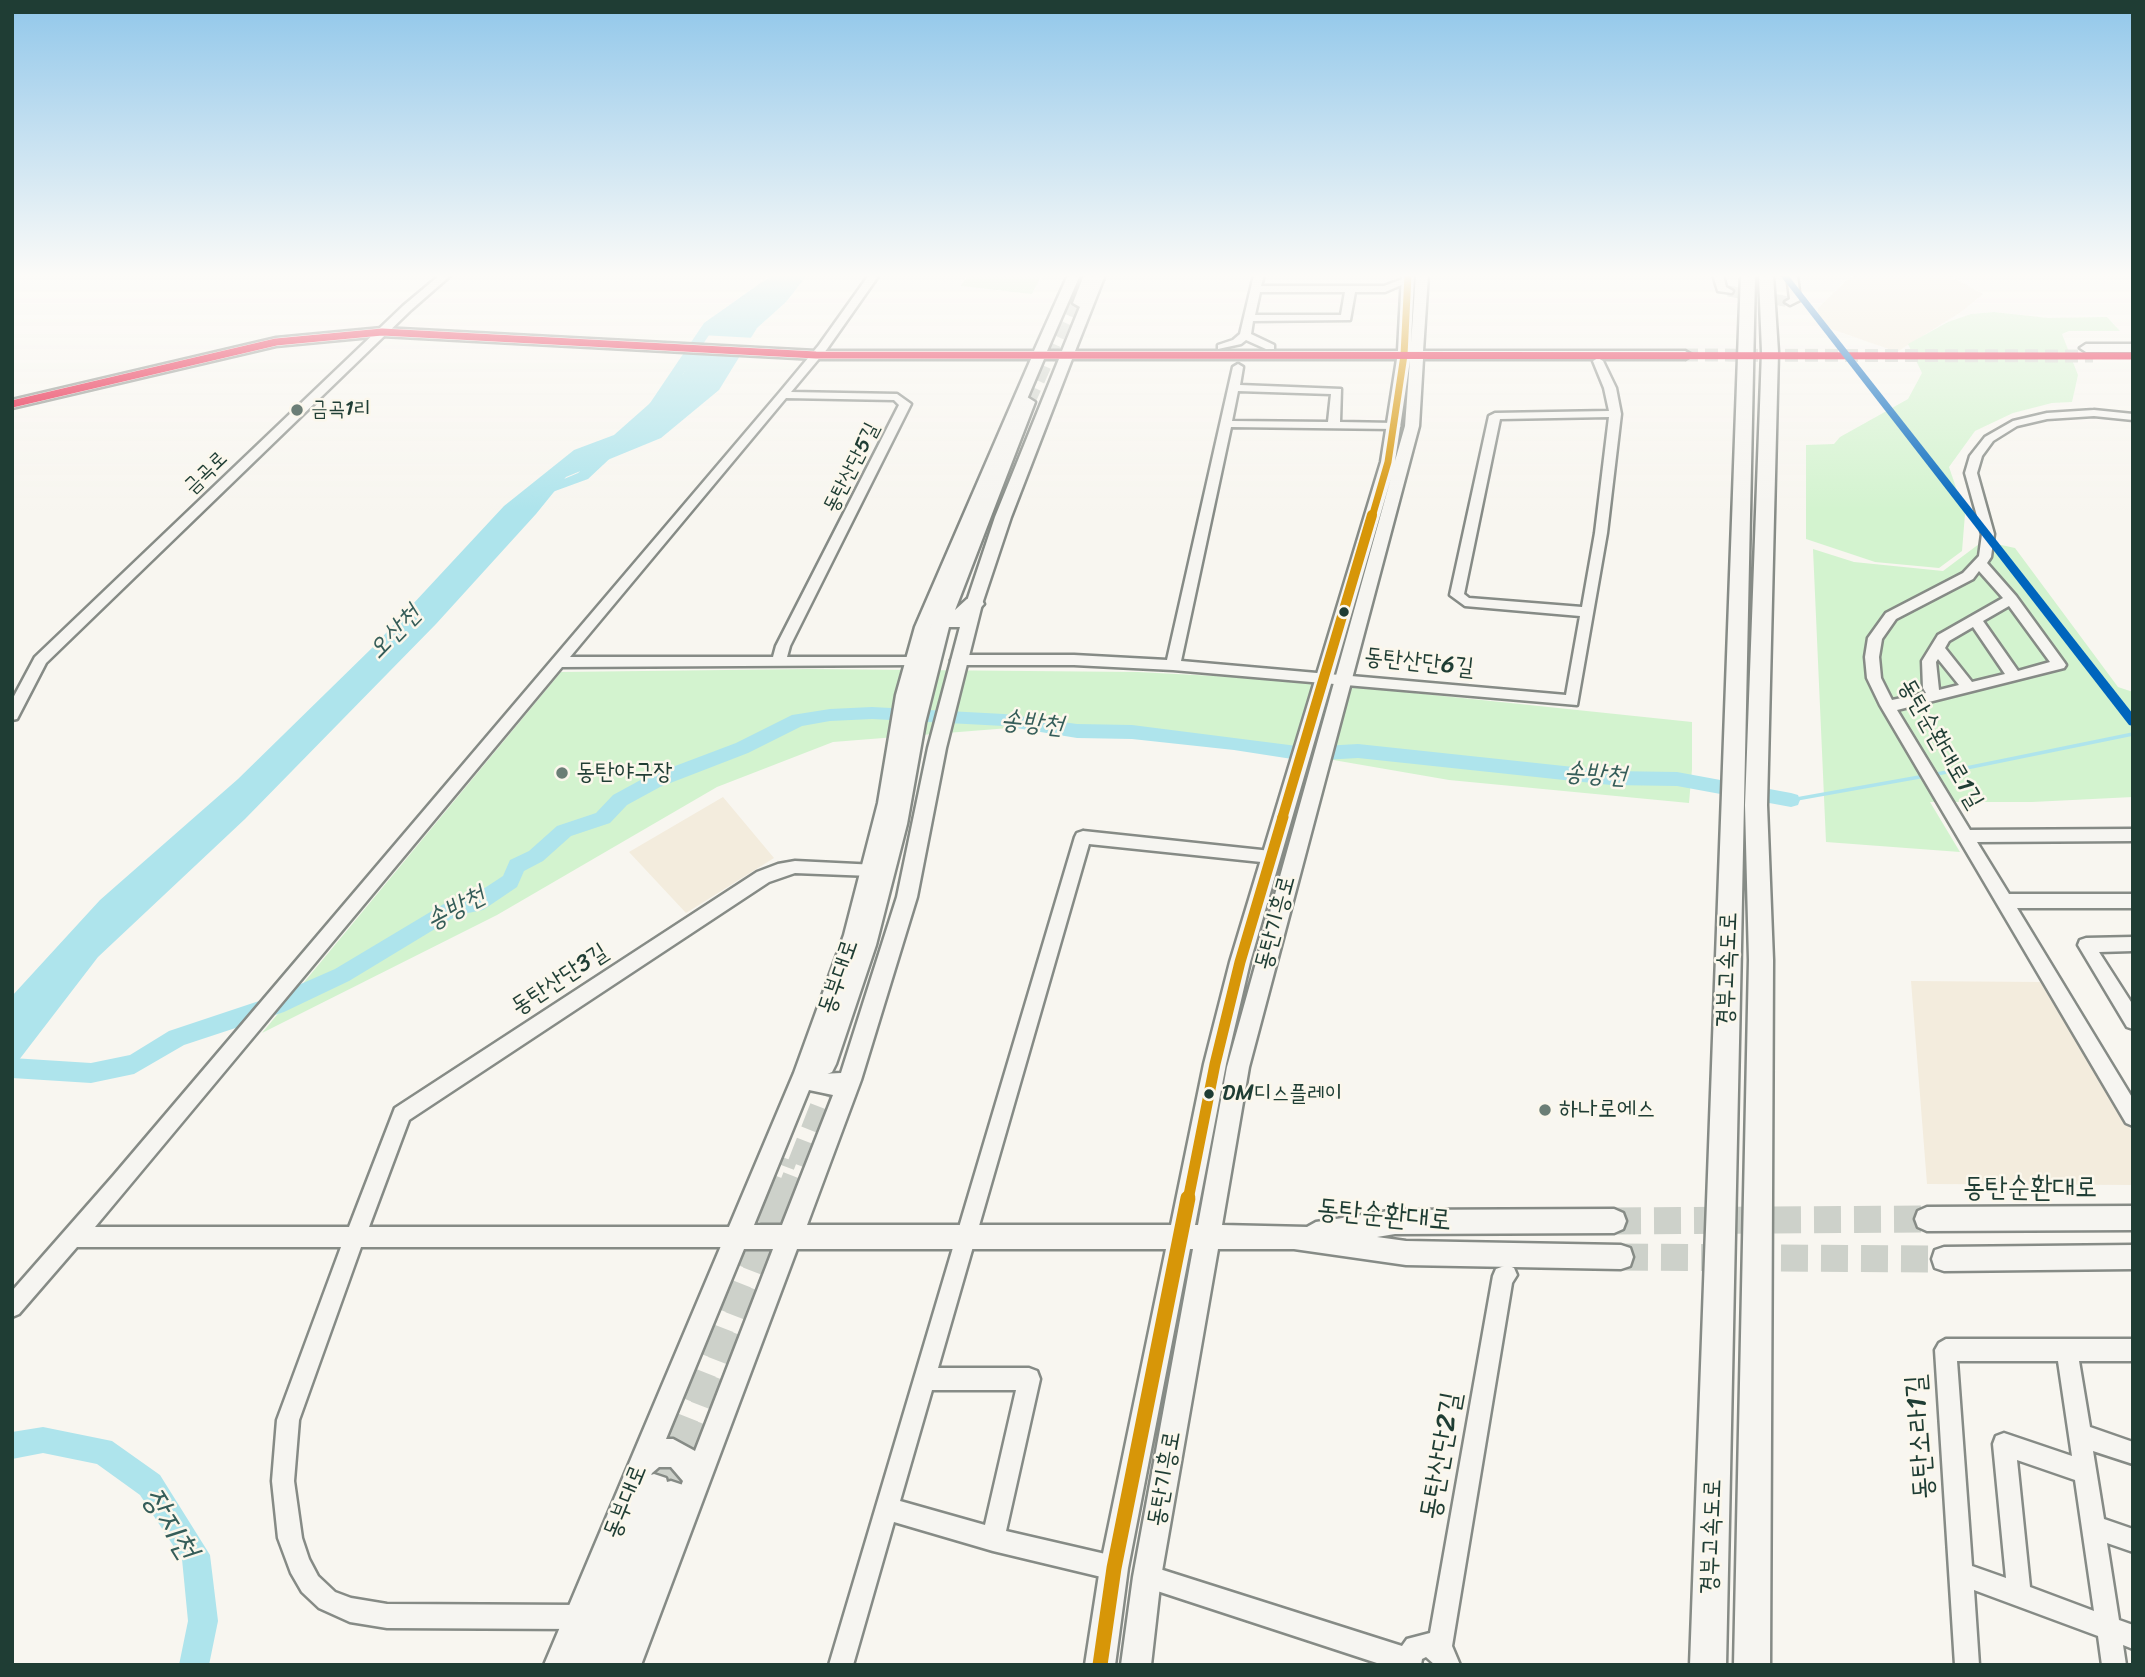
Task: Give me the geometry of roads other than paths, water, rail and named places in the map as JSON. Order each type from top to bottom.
[{"type":"highway","points":[[1741,353],[1745,407]]},
{"type":"highway","name":"경부고속도로","points":[[1746,353],[1734,771],[1745,803],[1760,969],[1752,1665]]},
{"type":"highway","name":"경부고속도로","points":[[1708,1665],[1728,970],[1745,803],[1757,774],[1770,353]]},
{"type":"highway","name":"동부대로","points":[[926,694],[1033,401]]},
{"type":"highway","name":"동부대로","points":[[922,724],[926,694],[952,592],[1033,401]]},
{"type":"highway","points":[[954,622],[974,604]]},
{"type":"highway","points":[[923,627],[930,632],[917,681],[926,694]]},
{"type":"highway","name":"동부대로","points":[[582,1665],[666,1483]]},
{"type":"highway","name":"동부대로","points":[[603,1665],[666,1483]]},
{"type":"main road","points":[[12,396],[196,353]]},
{"type":"main road","points":[[12,404],[227,353]]},
{"type":"main road","name":"동부대로","points":[[1042,353],[1033,401],[1003,517],[958,660],[926,694],[913,662],[923,627],[948,564],[1033,401],[1067,353]]},
{"type":"main road","points":[[1174,353],[1322,353]]},
{"type":"main road","name":"동탄기흥로","points":[[1136,1665],[1147,1577],[1238,1067],[1308,763],[1309,729],[1388,462],[1410,353]]},
{"type":"main road","name":"동탄기흥로","points":[[1100,1665],[1114,1569],[1215,1064],[1240,962],[1271,857],[1308,763],[1328,731],[1409,441],[1414,405],[1410,353]]},
{"type":"main road","points":[[2104,353],[2133,356]]},
{"type":"main road","name":"동부대로","points":[[559,1665],[579,1617],[666,1483],[789,1237],[829,1071],[854,935],[887,803],[922,724]]},
{"type":"main road","name":"동부대로","points":[[626,1665],[666,1483],[737,1237],[829,1071],[907,897],[922,724]]},
{"type":"main road","name":"동탄순환대로","points":[[1927,1219],[2133,1219]]},
{"type":"main road","name":"동탄순환대로","points":[[1294,1237],[1395,1222],[1614,1220]]},
{"type":"main road","points":[[737,1237],[1294,1237]]},
{"type":"main road","name":"동탄순환대로","points":[[1294,1237],[1406,1253],[1621,1257]]},
{"type":"main road","points":[[1944,1259],[2133,1257]]},
{"type":"street","name":"금곡로","points":[[12,715],[40,660],[360,353]]},
{"type":"street","points":[[12,1307],[818,353]]},
{"type":"street","points":[[1209,354],[1226,358],[1238,368]]},
{"type":"street","points":[[1173,665],[1238,368],[1255,355]]},
{"type":"street","name":"동탄산단6길","points":[[958,660],[1074,660],[1173,665],[1343,678],[1572,701],[1601,533],[1615,414],[1610,388],[1598,361]]},
{"type":"street","points":[[1234,388],[1337,391],[1334,422]]},
{"type":"street","name":"동탄산단5길","points":[[779,662],[783,646],[905,404],[901,399],[890,396],[783,395]]},
{"type":"street","points":[[1886,705],[1901,705],[2059,665],[2011,599],[1980,564],[1988,546],[1988,534],[1971,473],[1976,456],[1989,439],[2012,424],[2047,416],[2094,413],[2133,417]]},
{"type":"street","points":[[1587,612],[1465,602],[1457,595],[1496,416],[1615,414]]},
{"type":"street","points":[[1225,424],[1395,425]]},
{"type":"street","name":"동탄순환대로1길","points":[[1980,564],[1969,576],[1900,610],[1880,630],[1873,647],[1874,678],[1886,705],[2133,1117]]},
{"type":"street","points":[[1935,695],[1930,688],[1929,661],[1943,638],[2011,599]]},
{"type":"street","points":[[1975,620],[2014,676]]},
{"type":"street","points":[[1938,649],[1968,687]]},
{"type":"street","points":[[558,662],[913,662]]},
{"type":"street","points":[[1965,836],[2133,835]]},
{"type":"street","points":[[841,1665],[1083,837],[1271,857]]},
{"type":"street","name":"동탄산단3길","points":[[579,1617],[387,1616],[350,1610],[327,1600],[310,1584],[299,1565],[290,1538],[283,1481],[288,1420],[402,1114],[763,877],[778,870],[795,867],[871,870]]},
{"type":"street","points":[[2004,901],[2133,901]]},
{"type":"street","points":[[2133,944],[2086,945],[2127,1003],[2133,1021]]},
{"type":"street","points":[[73,1237],[737,1237]]},
{"type":"street","name":"동탄산단2길","points":[[1444,1657],[1503,1276],[1507,1275]]},
{"type":"street","name":"동탄소라1길","points":[[1967,1665],[1946,1350],[2067,1350],[2130,1355]]},
{"type":"street","points":[[2067,1350],[2082,1436],[2114,1665]]},
{"type":"street","points":[[926,1379],[1029,1379],[993,1539]]},
{"type":"street","points":[[2082,1436],[2133,1453]]},
{"type":"street","points":[[2019,1595],[2004,1444],[2087,1473]]},
{"type":"street","points":[[888,1509],[1114,1569]]},
{"type":"street","points":[[2095,1527],[2133,1541]]},
{"type":"street","points":[[1960,1573],[2133,1637]]},
{"type":"street","points":[[1147,1577],[1409,1663],[1411,1653],[1421,1645],[1428,1644],[1444,1657]]},
{"type":"water","name":"오산천","points":[[695,353],[742,353],[719,390],[661,438],[566,477],[436,624],[245,819],[98,957],[12,1069],[12,996],[100,900],[238,779],[373,647],[504,506],[574,450],[614,435],[683,374]]},
{"type":"waterway","name":"오산천","points":[[653,409],[690,353]]},
{"type":"waterway","name":"오산천","points":[[536,494],[583,476],[614,447]]},
{"type":"waterway","name":"송방천","points":[[12,1068],[91,1073],[134,1064],[177,1038],[276,1005],[342,975],[454,908],[476,904],[510,881],[517,866],[536,856],[564,831],[603,818],[620,800],[653,782],[742,748],[798,720],[830,715],[872,713],[1004,720],[1077,731],[1132,732],[1234,743],[1305,754],[1358,751],[1611,778],[1677,779],[1791,800]]},
{"type":"waterway","name":"송방천","points":[[1932,775],[2133,734]]},
{"type":"waterway","name":"송방천","points":[[1791,800],[1925,776]]},
{"type":"waterway","name":"장지천","points":[[12,1446],[43,1440],[102,1451],[150,1485],[196,1555],[203,1621],[194,1665]]},
{"type":"tunnel","points":[[1027,402],[1049,353]]},
{"type":"tunnel","points":[[1685,355],[2093,356]]},
{"type":"tunnel","points":[[786,1200],[838,1067]]},
{"type":"tunnel","points":[[769,1200],[785,1158]]},
{"type":"tunnel","points":[[654,1490],[769,1198]]},
{"type":"tunnel","points":[[671,1497],[787,1198]]},
{"type":"tunnel","points":[[1614,1221],[1927,1219]]},
{"type":"tunnel","points":[[1621,1257],[1944,1259]]},
{"type":"place","name":"금곡1리","points":[[297,410]]},
{"type":"place","name":"동탄야구장","points":[[562,773]]},
{"type":"place","name":"DM디스플레이","points":[[1209,1094]]},
{"type":"place","name":"하나로에스","points":[[1545,1110]]}]
